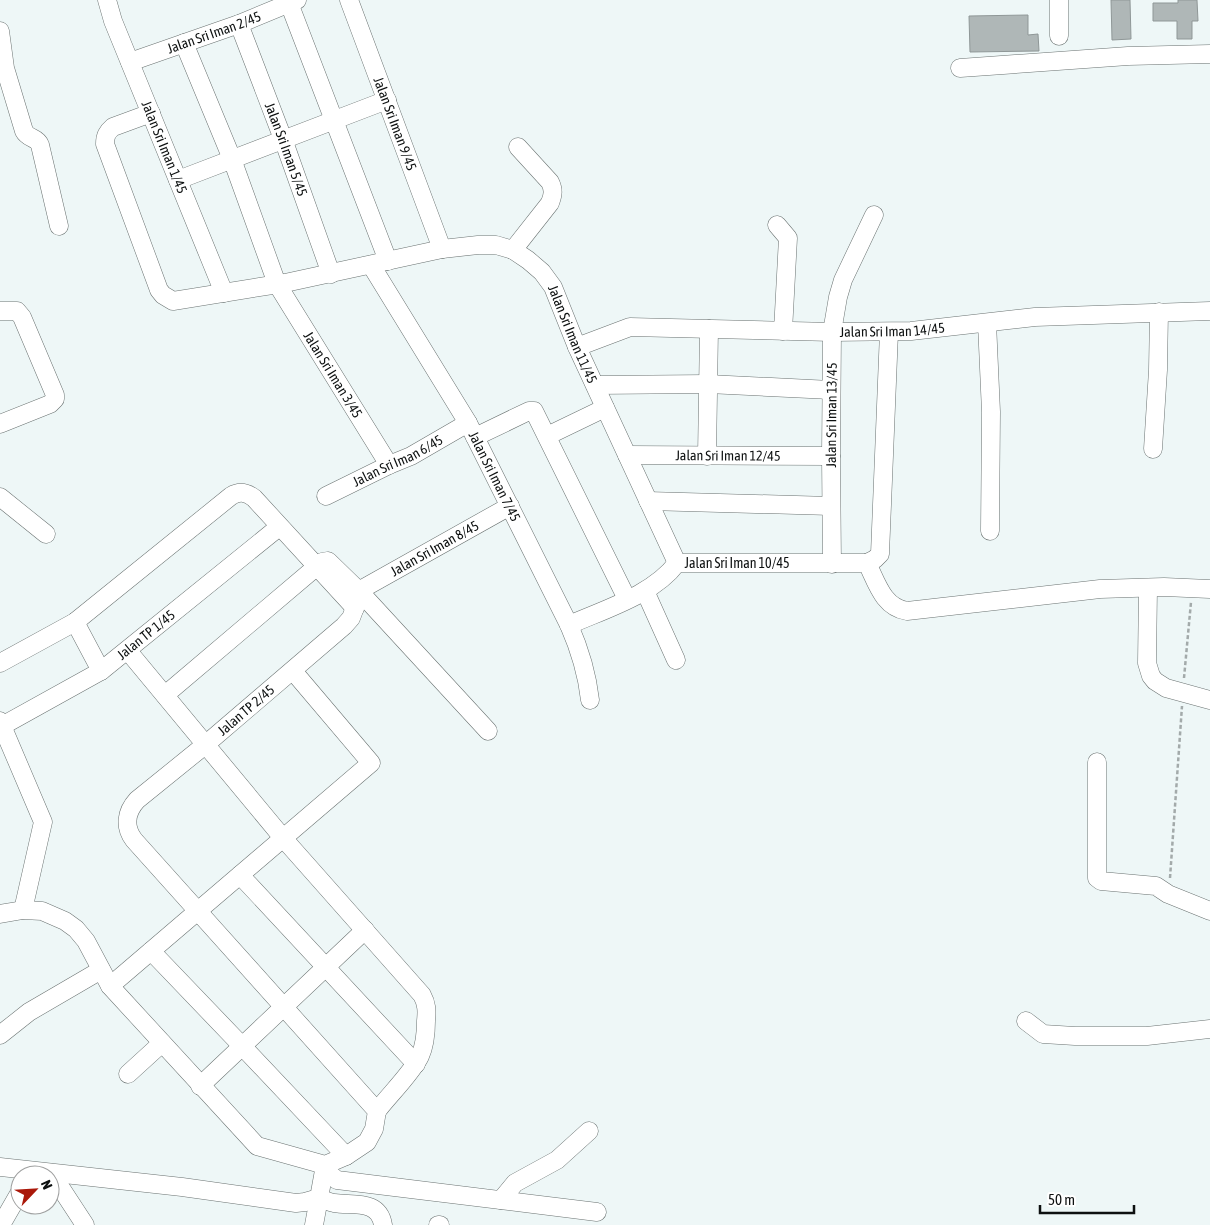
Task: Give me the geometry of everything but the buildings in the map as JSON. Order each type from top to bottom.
[{"type":"street","name":"Jalan Sri Iman 1/45","points":[[107,0],[113,21],[224,293]]},
{"type":"street","name":"Jalan Sri Iman 9/45","points":[[349,0],[442,249]]},
{"type":"street","points":[[1059,0],[1059,36]]},
{"type":"street","name":"Jalan Sri Iman 2/45","points":[[130,62],[239,24],[293,2]]},
{"type":"street","points":[[293,2],[334,120],[388,261]]},
{"type":"street","name":"Jalan Sri Iman 5/45","points":[[239,24],[283,139],[331,274]]},
{"type":"street","points":[[0,31],[5,68],[24,131],[28,136],[37,140],[40,145],[59,226]]},
{"type":"street","name":"Jalan Sri Iman 3/45","points":[[184,43],[232,159],[276,284],[389,465]]},
{"type":"street","points":[[960,68],[1128,56],[1210,54]]},
{"type":"street","points":[[178,180],[387,100]]},
{"type":"street","name":"Jalan Sri Iman 11/45","points":[[151,113],[113,127],[105,137],[105,144],[159,290],[173,301],[331,274],[442,249],[496,245],[513,250],[528,260],[542,272],[552,286],[594,385],[678,563]]},
{"type":"street","points":[[513,250],[550,203],[553,196],[550,182],[518,146]]},
{"type":"street","name":"Jalan Sri Iman 13/45","points":[[832,564],[830,456],[832,332],[838,298],[844,280],[874,215]]},
{"type":"street","points":[[776,225],[788,238],[783,331]]},
{"type":"street","name":"Jalan Sri Iman 7/45","points":[[371,266],[472,430],[569,625],[587,674],[590,700]]},
{"type":"street","points":[[0,311],[17,311],[22,317],[55,395],[55,399],[50,404],[0,424]]},
{"type":"street","name":"Jalan Sri Iman 14/45","points":[[577,347],[630,327],[890,332],[1035,317],[1210,311]]},
{"type":"street","points":[[1152,449],[1158,370],[1159,312]]},
{"type":"street","points":[[987,323],[991,412],[990,531]]},
{"type":"street","points":[[706,456],[709,329]]},
{"type":"street","points":[[890,332],[880,554],[867,563],[887,601],[893,607],[907,611],[1100,589],[1210,589]]},
{"type":"street","points":[[594,385],[708,384],[831,390]]},
{"type":"street","points":[[605,408],[547,436],[626,599]]},
{"type":"street","name":"Jalan Sri Iman 6/45","points":[[326,496],[389,465],[472,430],[532,410],[547,436]]},
{"type":"street","name":"Jalan Sri Iman 12/45","points":[[627,455],[830,456]]},
{"type":"street","points":[[0,662],[75,622],[235,494],[245,493],[250,495],[318,567]]},
{"type":"street","points":[[0,497],[46,534]]},
{"type":"street","points":[[648,501],[832,506]]},
{"type":"street","name":"Jalan Sri Iman 8/45","points":[[358,600],[367,586],[510,506]]},
{"type":"street","name":"Jalan TP 1/45","points":[[1,724],[101,671],[279,527]]},
{"type":"street","points":[[165,694],[325,561],[330,562],[358,600],[488,730]]},
{"type":"street","name":"Jalan Sri Iman 10/45","points":[[569,625],[645,591],[662,580],[678,563],[867,563]]},
{"type":"street","points":[[1148,588],[1148,670],[1151,676],[1160,685],[1183,694],[1210,700]]},
{"type":"street","points":[[645,591],[676,660]]},
{"type":"street","name":"Jalan TP 2/45","points":[[197,912],[132,838],[127,822],[130,810],[137,800],[205,745],[344,626],[351,618],[358,600]]},
{"type":"street","points":[[75,622],[101,671]]},
{"type":"street","points":[[128,650],[283,838],[420,991],[427,1007],[426,1034],[421,1054],[416,1064],[376,1111],[374,1129],[370,1138],[346,1156],[325,1168],[314,1225]]},
{"type":"street","points":[[110,986],[371,763],[293,671]]},
{"type":"street","points":[[1,724],[43,822],[23,910]]},
{"type":"street","points":[[1097,762],[1097,878],[1101,881],[1156,886],[1168,894],[1210,911]]},
{"type":"street","points":[[240,875],[416,1064]]},
{"type":"street","points":[[0,914],[23,910],[42,910],[65,920],[83,936],[110,986],[257,1146],[325,1168],[337,1180],[597,1212]]},
{"type":"street","points":[[197,912],[376,1111]]},
{"type":"street","points":[[200,1086],[365,930]]},
{"type":"street","points":[[151,951],[346,1156]]},
{"type":"street","points":[[0,1035],[29,1012],[101,970]]},
{"type":"street","points":[[1026,1021],[1043,1034],[1075,1036],[1147,1036],[1210,1030]]},
{"type":"street","points":[[128,1074],[162,1043]]},
{"type":"street","points":[[500,1200],[515,1183],[557,1160],[589,1131]]},
{"type":"street","points":[[60,1174],[296,1203],[318,1198],[334,1203],[367,1205],[377,1210],[383,1225]]},
{"type":"street","points":[[60,1187],[85,1225]]},
{"type":"street","points":[[1,1225],[10,1209]]},
{"type":"path","points":[[1168,894],[1192,588]]}]
